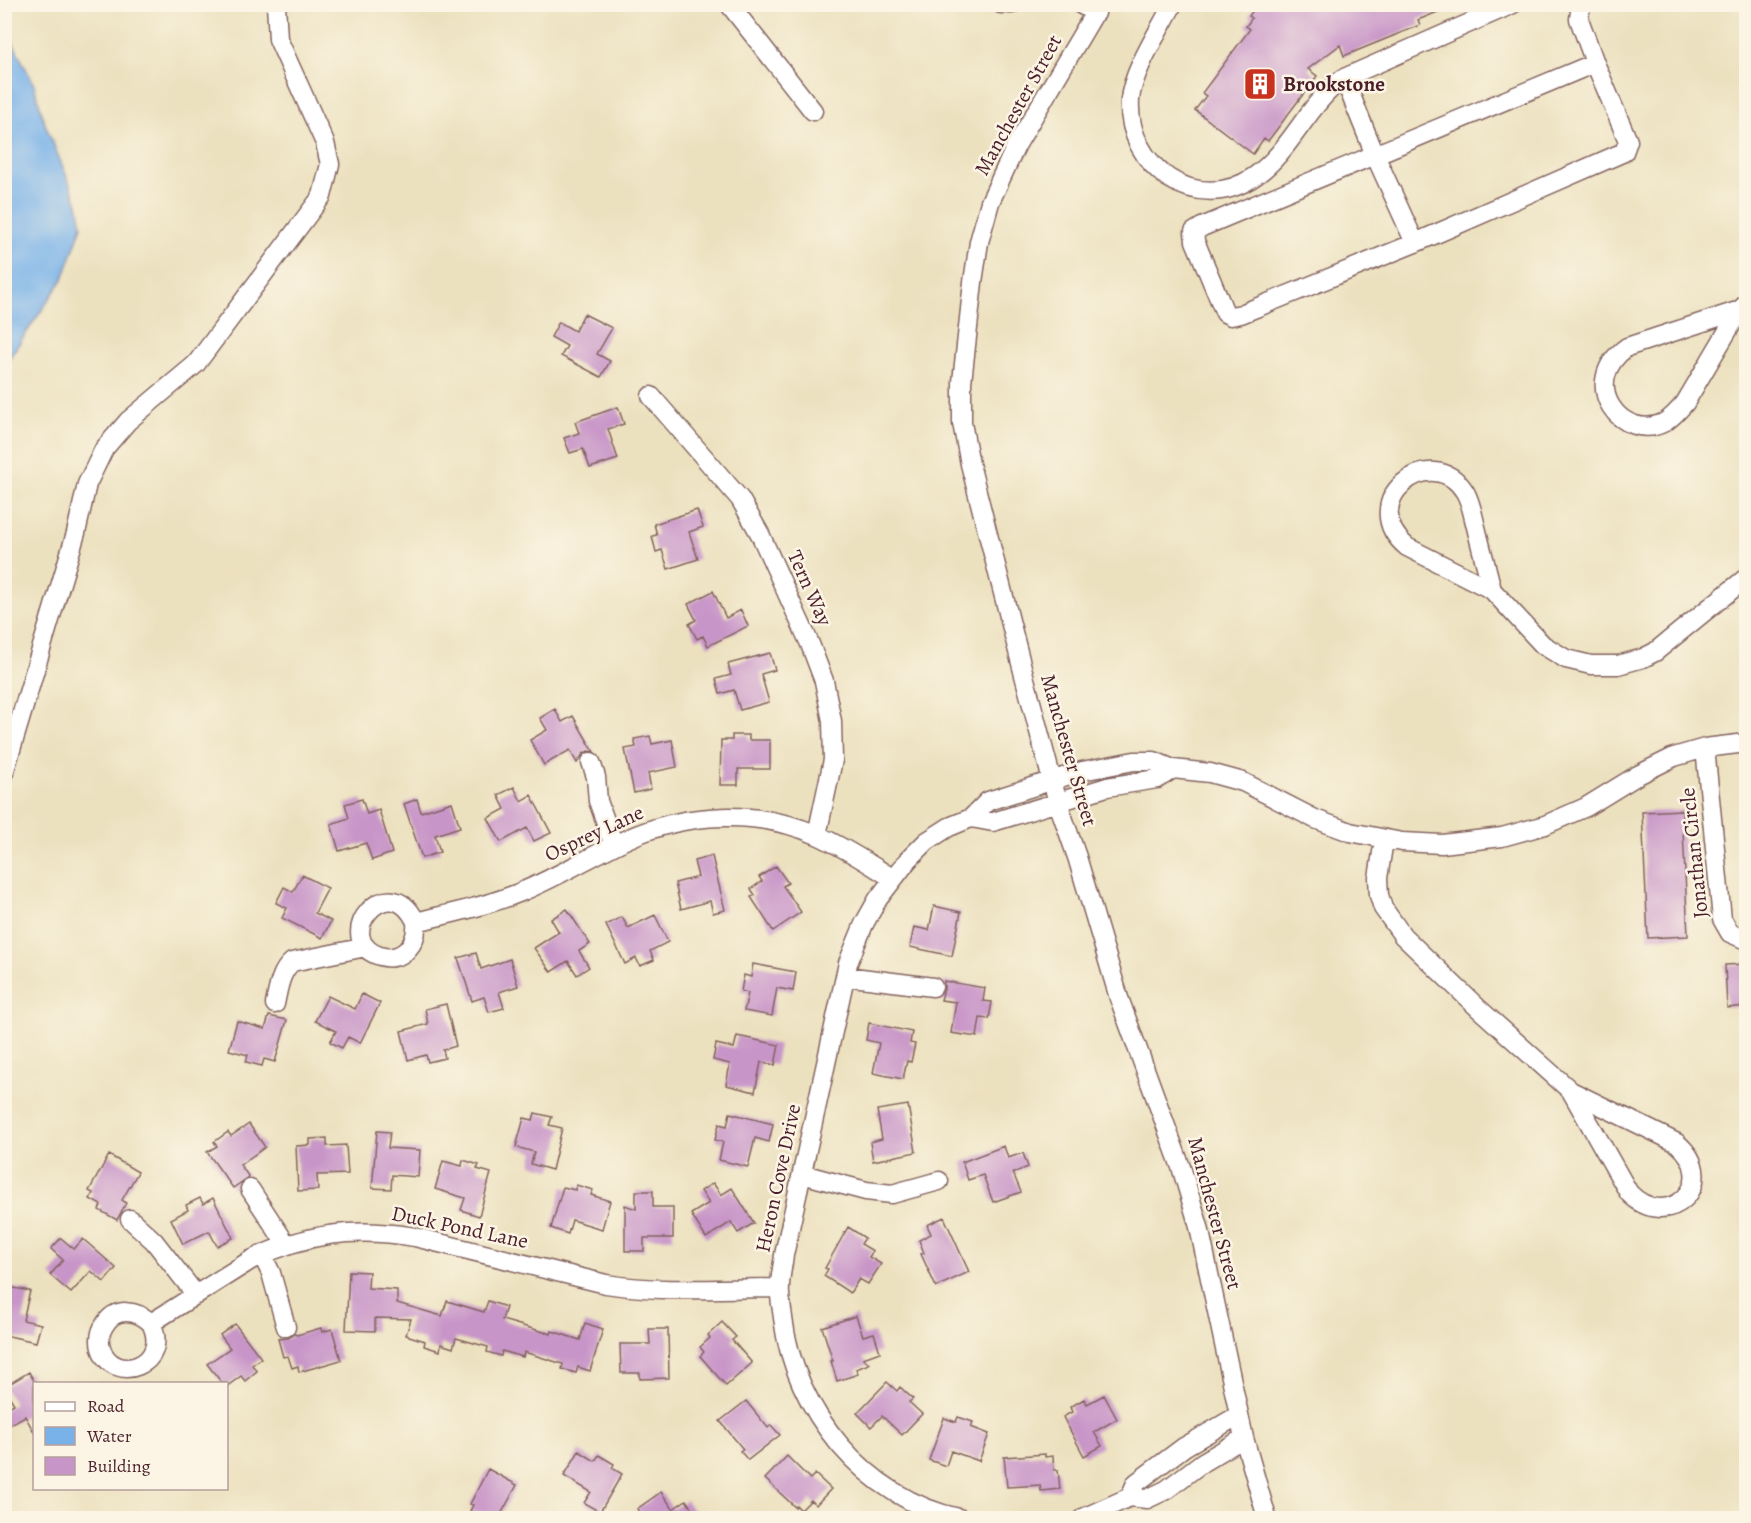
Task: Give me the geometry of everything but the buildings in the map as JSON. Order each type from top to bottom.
[{"type":"street","points":[[4,772],[76,533],[87,484],[104,449],[128,421],[196,364],[322,196],[330,164],[325,143],[278,39],[276,4]]},
{"type":"street","points":[[729,4],[813,111]]},
{"type":"street","points":[[1001,4],[1012,4]]},
{"type":"street","points":[[1173,4],[1135,79],[1130,99],[1130,117],[1135,137],[1145,157],[1161,173],[1180,185],[1216,190],[1237,186],[1255,176],[1280,151],[1322,97],[1344,78],[1513,4]]},
{"type":"street","points":[[1581,4],[1579,19],[1628,141],[1624,152],[1415,243],[1241,314],[1231,316],[1225,313],[1195,241],[1194,232],[1595,63]]},
{"type":"street","name":"Manchester Street","points":[[1092,7],[1016,146],[990,202],[979,242],[974,272],[962,382],[962,423],[970,464],[1058,803],[1077,857],[1119,998],[1179,1160],[1199,1227],[1244,1438],[1267,1518]]},
{"type":"street","points":[[1344,78],[1415,243]]},
{"type":"street","points":[[1743,307],[1676,414],[1664,423],[1650,426],[1634,424],[1622,418],[1612,408],[1606,396],[1604,381],[1607,368],[1615,356],[1627,347],[1743,307]]},
{"type":"street","name":"Tern Way","points":[[651,396],[740,499],[777,571],[824,681],[832,721],[833,760],[817,835]]},
{"type":"street","points":[[1492,590],[1464,490],[1452,479],[1436,473],[1420,473],[1405,481],[1394,494],[1389,510],[1391,527],[1400,542],[1492,590],[1534,636],[1554,652],[1578,663],[1605,666],[1630,663],[1655,652],[1746,581]]},
{"type":"street","name":"Heron Cove Drive","points":[[958,1518],[946,1516],[909,1501],[875,1478],[844,1451],[820,1420],[800,1383],[788,1345],[779,1288],[784,1255],[845,976],[864,924],[878,899],[892,878],[927,841],[949,827],[971,818],[988,801],[1052,780],[1134,761],[1154,761],[1173,769],[1227,777],[1259,789],[1325,823],[1384,840],[1442,844],[1482,840],[1524,832],[1545,825],[1586,807],[1662,762],[1686,752],[1746,743]]},
{"type":"street","name":"Jonathan Circle","points":[[1705,748],[1722,919],[1730,933],[1746,940]]},
{"type":"street","points":[[591,762],[596,777],[598,801],[614,845]]},
{"type":"street","name":"Heron Cove Drive","points":[[971,818],[993,822],[1107,787],[1157,779],[1173,769]]},
{"type":"street","name":"Osprey Lane","points":[[416,922],[473,908],[520,893],[647,830],[666,824],[706,818],[767,820],[817,835],[835,843],[892,878]]},
{"type":"street","points":[[1384,840],[1378,878],[1379,896],[1383,908],[1403,936],[1478,1008],[1571,1091],[1677,1143],[1686,1151],[1694,1164],[1695,1177],[1694,1186],[1688,1196],[1669,1208],[1645,1206],[1637,1202],[1629,1193],[1571,1091]]},
{"type":"street","points":[[396,902],[412,913],[416,922],[417,931],[414,941],[409,949],[401,954],[382,957],[366,947],[360,932],[364,915],[377,903],[396,902]]},
{"type":"street","points":[[274,1004],[286,967],[292,962],[366,947]]},
{"type":"street","points":[[845,976],[933,987]]},
{"type":"street","points":[[802,1174],[866,1191],[892,1194],[939,1180]]},
{"type":"street","points":[[250,1189],[286,1244]]},
{"type":"street","points":[[130,1219],[154,1241],[196,1295]]},
{"type":"street","name":"Duck Pond Lane","points":[[151,1323],[262,1255],[286,1244],[353,1231],[393,1233],[416,1237],[626,1287],[649,1289],[779,1288]]},
{"type":"street","points":[[262,1255],[271,1273],[286,1327]]},
{"type":"street","points":[[1130,1497],[1136,1483],[1145,1476],[1192,1442],[1239,1415]]},
{"type":"street","points":[[1083,1518],[1130,1497],[1147,1499],[1166,1490],[1210,1458],[1244,1438]]},
{"type":"water","points":[[5,27],[34,85],[45,124],[78,204],[82,226],[63,279],[5,364]]},
{"type":"place","name":"Brookstone","points":[[1260,84]]}]
